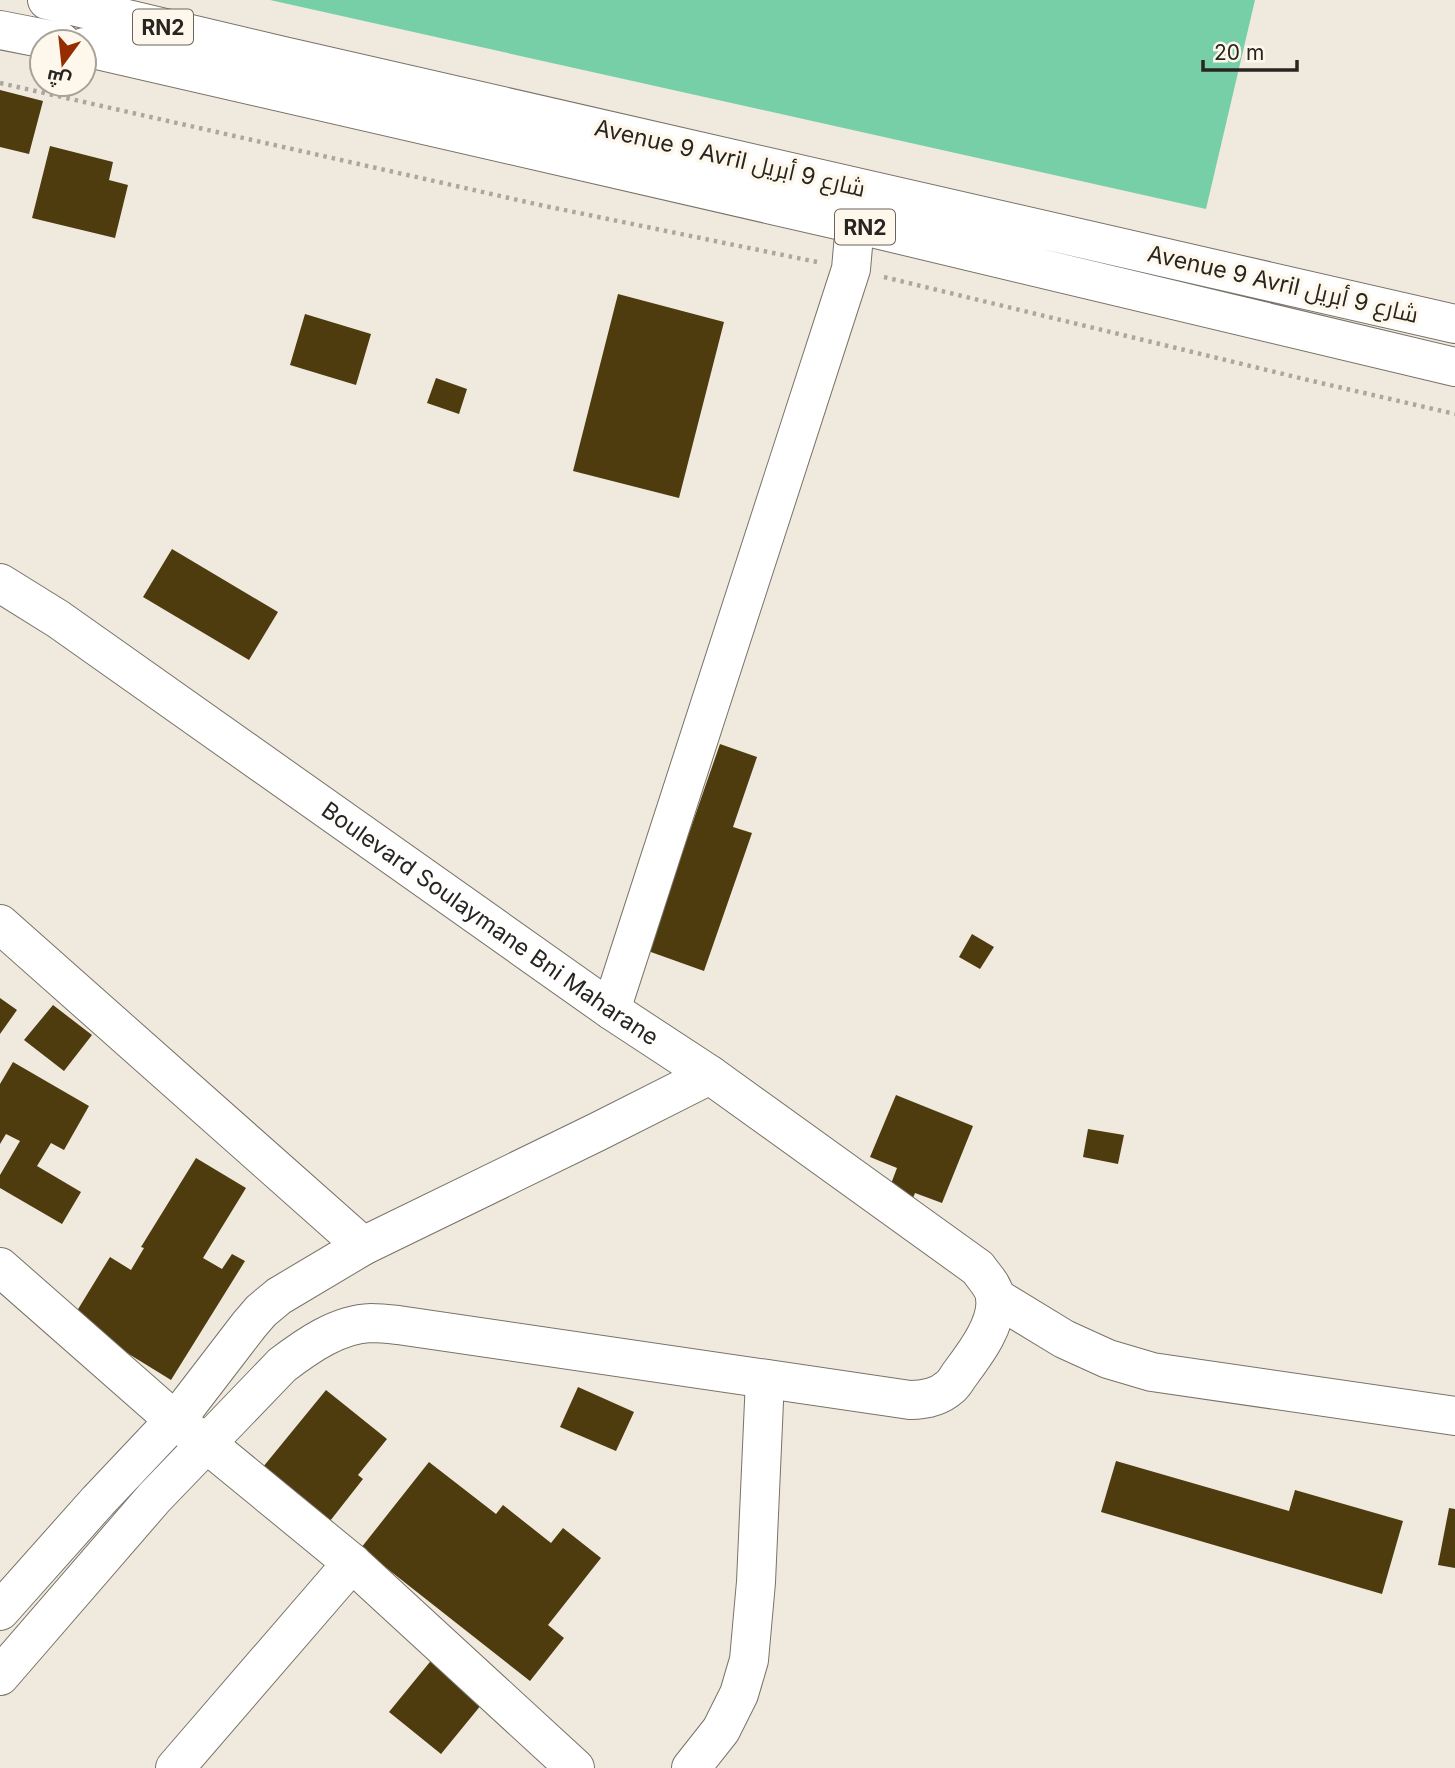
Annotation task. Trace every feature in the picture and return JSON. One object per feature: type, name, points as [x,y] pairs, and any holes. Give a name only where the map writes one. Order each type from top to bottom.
[{"type":"main road","name":"Avenue 9 Avril شارع 9 أبريل","points":[[47,0],[1455,324]]},
{"type":"main road","points":[[0,30],[28,36]]},
{"type":"main road","name":"Avenue 9 Avril شارع 9 أبريل","points":[[98,50],[855,224],[1455,367]]},
{"type":"main road","points":[[611,1010],[851,269],[855,224]]},
{"type":"main road","name":"Boulevard Soulaymane Bni Maharane","points":[[0,583],[58,619],[611,1010],[710,1075],[1064,1339],[1108,1359],[1152,1372],[1455,1416]]},
{"type":"main road","points":[[0,923],[363,1246]]},
{"type":"main road","points":[[0,1611],[188,1405],[261,1311],[279,1296],[363,1246],[710,1075]]},
{"type":"main road","points":[[0,1676],[154,1498],[282,1365],[300,1351],[347,1328],[368,1323],[398,1325],[765,1380],[920,1400],[950,1387],[976,1353],[990,1327],[994,1310],[987,1282]]},
{"type":"main road","points":[[6,1286],[207,1444],[352,1563],[575,1768]]},
{"type":"main road","points":[[691,1768],[721,1730],[739,1694],[749,1660],[756,1582],[765,1380]]},
{"type":"main road","points":[[175,1768],[352,1563]]},
{"type":"path","points":[[0,83],[540,205],[851,269],[1455,414]]},
{"type":"green space","points":[[270,0],[1255,0],[1206,209]]},
{"type":"building","points":[[0,90],[43,101],[29,154],[0,147]]},
{"type":"building","points":[[50,146],[113,162],[109,180],[128,185],[115,238],[32,218]]},
{"type":"building","points":[[618,294],[724,322],[679,498],[573,471]]},
{"type":"building","points":[[305,314],[371,334],[356,385],[290,365]]},
{"type":"building","points":[[436,378],[467,389],[459,414],[427,403]]},
{"type":"building","points":[[172,549],[278,612],[249,660],[143,597]]},
{"type":"building","points":[[720,744],[757,757],[733,827],[752,833],[704,971],[648,951]]},
{"type":"building","points":[[972,934],[994,947],[980,969],[959,957]]},
{"type":"building","points":[[0,998],[17,1010],[0,1034]]},
{"type":"building","points":[[53,1005],[92,1035],[64,1071],[24,1040]]},
{"type":"building","points":[[13,1062],[89,1106],[64,1150],[51,1143],[37,1166],[81,1192],[62,1224],[0,1188],[0,1175],[20,1141],[6,1134],[0,1144],[0,1084]]},
{"type":"building","points":[[896,1095],[973,1126],[942,1203],[915,1193],[910,1206],[886,1197],[897,1168],[870,1157]]},
{"type":"building","points":[[1088,1129],[1124,1135],[1118,1164],[1083,1157]]},
{"type":"building","points":[[196,1158],[246,1188],[203,1258],[222,1269],[232,1254],[245,1261],[171,1380],[72,1319],[110,1257],[131,1270],[144,1248],[141,1247]]},
{"type":"building","points":[[578,1387],[634,1412],[616,1451],[560,1427]]},
{"type":"building","points":[[326,1390],[387,1439],[358,1475],[363,1479],[330,1521],[263,1467]]},
{"type":"building","points":[[1116,1461],[1289,1511],[1295,1490],[1403,1521],[1382,1594],[1101,1512]]},
{"type":"building","points":[[429,1462],[496,1514],[503,1505],[551,1543],[563,1528],[601,1558],[548,1625],[564,1638],[530,1681],[361,1548]]},
{"type":"building","points":[[1449,1508],[1455,1509],[1455,1568],[1438,1565]]},
{"type":"building","points":[[434,1657],[486,1699],[441,1754],[389,1712]]}]
